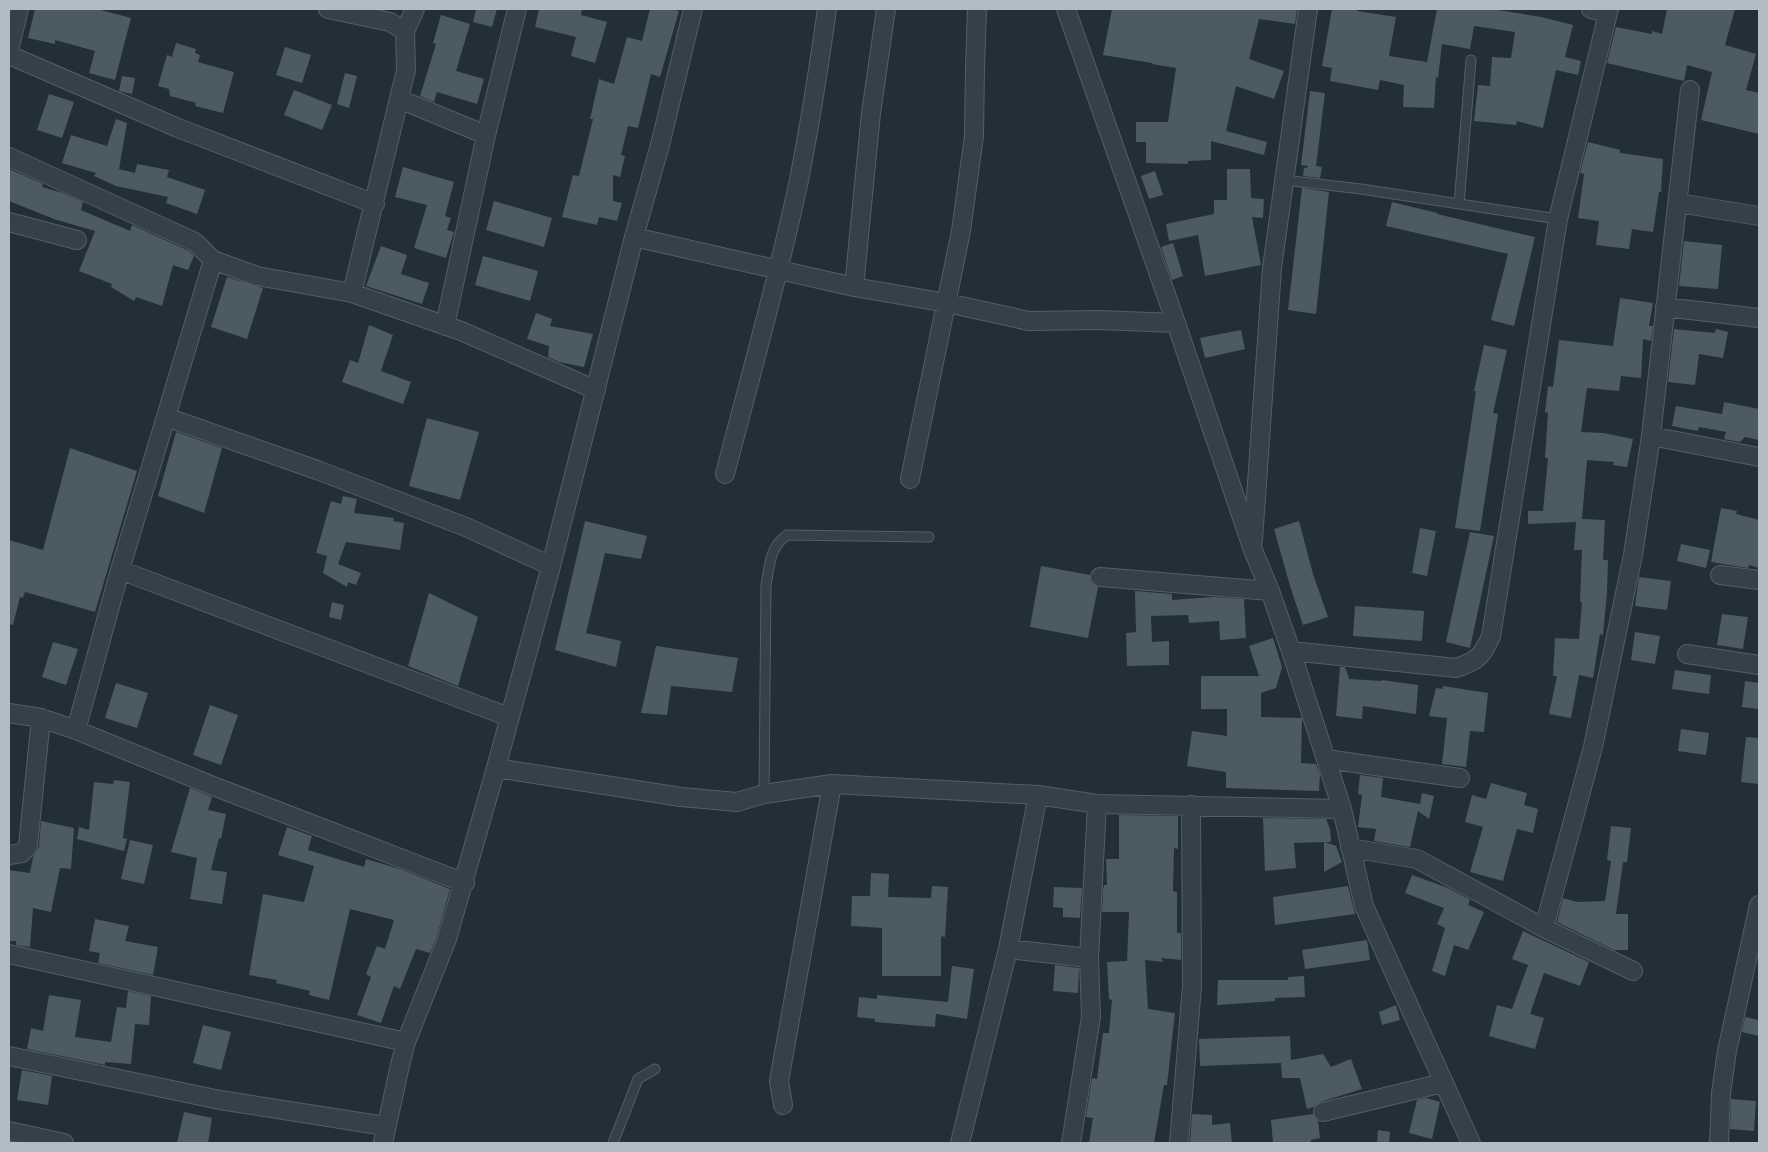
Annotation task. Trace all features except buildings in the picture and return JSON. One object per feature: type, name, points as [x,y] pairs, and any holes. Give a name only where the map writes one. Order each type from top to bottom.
[{"type":"street","points":[[9,50],[20,9]]},
{"type":"street","points":[[328,9],[390,22],[405,31]]},
{"type":"street","points":[[352,293],[406,70],[405,31],[415,9]]},
{"type":"street","points":[[445,326],[486,135],[517,9]]},
{"type":"street","points":[[9,1056],[384,1135],[406,1042],[448,940],[465,883],[551,566],[694,9]]},
{"type":"street","points":[[725,474],[799,181],[819,68],[827,9]]},
{"type":"street","points":[[854,287],[871,113],[886,9]]},
{"type":"street","points":[[910,479],[961,231],[974,136],[974,66],[977,9]]},
{"type":"street","points":[[1066,9],[1253,550],[1291,651],[1342,809],[1364,906],[1471,1143]]},
{"type":"street","points":[[1253,550],[1272,268],[1308,9]]},
{"type":"street","points":[[1291,651],[1456,668],[1472,663],[1485,652],[1491,636],[1558,219],[1603,10]]},
{"type":"street","points":[[9,55],[178,128],[375,204]]},
{"type":"street","points":[[1544,928],[1593,747],[1633,555],[1651,436],[1690,90]]},
{"type":"street","points":[[398,99],[486,135]]},
{"type":"street","points":[[9,157],[195,242],[213,260],[257,276],[352,293],[461,331],[596,390]]},
{"type":"street","points":[[1678,203],[1759,216]]},
{"type":"street","points":[[9,222],[78,240]]},
{"type":"street","points":[[634,237],[854,287],[947,302],[1030,321],[1099,320],[1176,323]]},
{"type":"street","points":[[76,730],[120,570],[213,260]]},
{"type":"street","points":[[1666,307],[1759,318]]},
{"type":"street","points":[[166,417],[316,470],[466,527],[551,566]]},
{"type":"street","points":[[1651,436],[1759,457]]},
{"type":"street","points":[[120,570],[509,717]]},
{"type":"street","points":[[1720,575],[1759,580]]},
{"type":"street","points":[[1100,577],[1270,591]]},
{"type":"street","points":[[1687,654],[1759,665]]},
{"type":"street","points":[[9,713],[41,718],[76,730],[213,786],[465,883]]},
{"type":"street","points":[[9,855],[22,854],[28,846],[41,718]]},
{"type":"street","points":[[1326,759],[1460,778]]},
{"type":"street","points":[[496,768],[681,797],[737,802],[764,794],[832,784],[1038,796],[1097,804],[1342,809]]},
{"type":"street","points":[[783,1105],[779,1081],[832,784]]},
{"type":"street","points":[[960,1143],[1008,949],[1038,796]]},
{"type":"street","points":[[1071,1143],[1091,1017],[1089,958],[1097,804]]},
{"type":"street","points":[[1178,1143],[1192,986],[1191,805]]},
{"type":"street","points":[[1350,848],[1417,859],[1544,928],[1633,971]]},
{"type":"street","points":[[1719,1143],[1727,1051],[1759,905]]},
{"type":"street","points":[[1008,949],[1089,958]]},
{"type":"street","points":[[9,954],[406,1042]]},
{"type":"street","points":[[1324,1112],[1444,1083]]},
{"type":"street","points":[[9,1131],[64,1143]]},
{"type":"lane","points":[[1459,204],[1472,60]]},
{"type":"lane","points":[[1284,180],[1361,189],[1558,219]]},
{"type":"lane","points":[[764,794],[766,585],[773,552],[778,542],[787,535],[928,537]]},
{"type":"lane","points":[[614,1143],[638,1079],[655,1068]]}]
